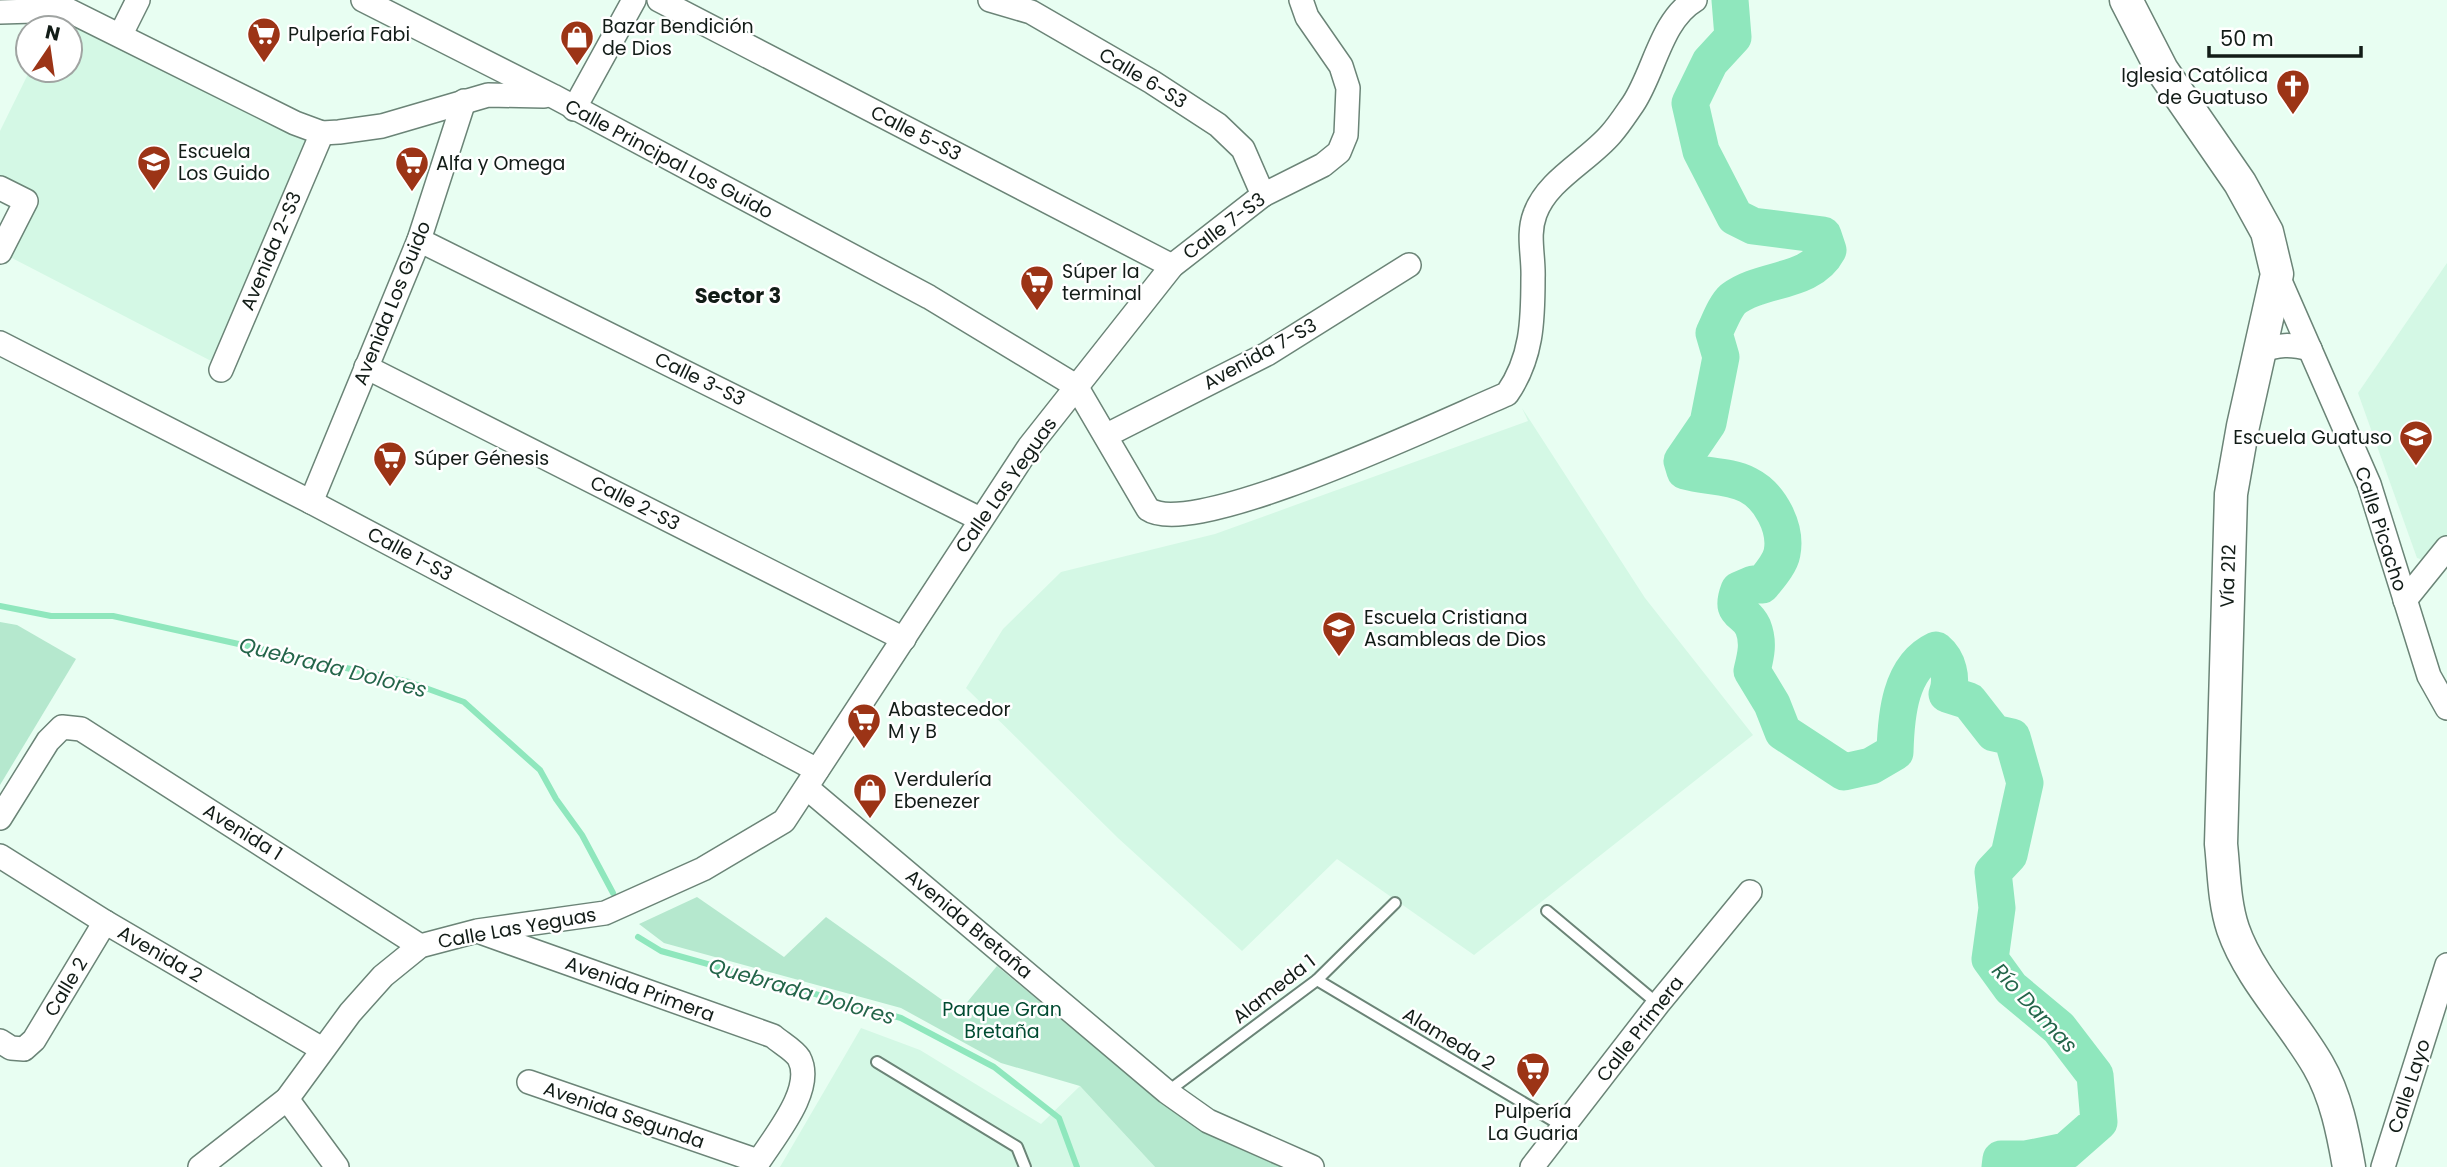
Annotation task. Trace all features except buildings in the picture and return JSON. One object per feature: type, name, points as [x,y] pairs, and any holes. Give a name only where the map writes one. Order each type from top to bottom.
[{"type":"main road","name":"Vía 212","points":[[2126,0],[2162,70],[2240,183],[2267,232],[2277,274],[2231,495],[2221,831],[2225,891],[2233,930],[2255,969],[2320,1067],[2341,1122],[2349,1167]]},
{"type":"street","points":[[121,34],[138,0]]},
{"type":"street","points":[[363,0],[553,96]]},
{"type":"street","points":[[574,109],[634,0]]},
{"type":"street","name":"Calle 5-S3","points":[[659,0],[1172,266]]},
{"type":"street","name":"Calle 6-S3","points":[[990,0],[1041,18],[1218,125],[1243,149],[1263,195]]},
{"type":"street","name":"Calle 7-S3","points":[[1076,386],[1172,266],[1263,195],[1323,164],[1339,152],[1346,135],[1348,88],[1341,66],[1304,9],[1283,0]]},
{"type":"street","points":[[1076,386],[1148,509],[1156,514],[1171,515],[1211,511],[1263,495],[1507,394],[1522,373],[1529,344],[1534,277],[1530,237],[1543,197],[1611,135],[1635,101],[1667,33],[1689,1]]},
{"type":"street","name":"Calle Principal Los Guido","points":[[0,12],[62,5],[295,123],[322,133],[382,126],[464,101],[509,94],[553,96],[929,297],[1076,386]]},
{"type":"street","name":"Avenida Los Guido","points":[[311,502],[419,240],[464,101]]},
{"type":"street","name":"Avenida 2-S3","points":[[221,370],[322,133]]},
{"type":"street","points":[[0,188],[26,201],[0,252]]},
{"type":"street","name":"Calle 3-S3","points":[[419,240],[980,519]]},
{"type":"street","name":"Avenida 7-S3","points":[[1107,435],[1267,354],[1409,265]]},
{"type":"street","name":"Calle Picacho","points":[[2277,274],[2369,484],[2429,676],[2447,708]]},
{"type":"street","name":"Calle 1-S3","points":[[0,344],[311,502],[812,779]]},
{"type":"street","points":[[2259,352],[2274,346],[2292,344],[2310,349]]},
{"type":"street","name":"Calle 2-S3","points":[[366,367],[904,639]]},
{"type":"street","name":"Calle Las Yeguas","points":[[200,1167],[286,1099],[383,976],[420,946],[477,931],[604,913],[703,869],[784,821],[980,519],[1076,386]]},
{"type":"street","points":[[2405,600],[2447,548]]},
{"type":"street","name":"Avenida 1","points":[[0,818],[48,741],[62,727],[81,729],[420,946]]},
{"type":"street","name":"Avenida Bretaña","points":[[812,779],[1167,1092],[1208,1121],[1311,1167]]},
{"type":"street","name":"Avenida 2","points":[[0,856],[105,922],[323,1049]]},
{"type":"street","name":"Calle Primera","points":[[1532,1167],[1658,1004],[1750,892]]},
{"type":"street","name":"Calle 2","points":[[0,1041],[11,1048],[24,1049],[34,1040],[105,922]]},
{"type":"street","name":"Avenida Primera","points":[[477,931],[774,1036],[797,1056],[804,1073],[802,1091],[756,1164]]},
{"type":"street","name":"Calle Layo","points":[[2383,1167],[2447,965]]},
{"type":"street","name":"Avenida Segunda","points":[[529,1082],[756,1164]]},
{"type":"street","points":[[286,1099],[337,1167]]},
{"type":"lane","name":"Alameda 1","points":[[1167,1092],[1317,980],[1395,903]]},
{"type":"lane","points":[[1547,911],[1658,1004]]},
{"type":"lane","name":"Alameda 2","points":[[1317,980],[1563,1127]]},
{"type":"lane","points":[[877,1062],[1017,1147],[1025,1167]]},
{"type":"shaded area","name":"Escuela Los Guido","points":[[84,31],[311,140],[215,363],[10,257],[38,202],[0,181],[0,131],[23,84],[84,84]]},
{"type":"shaded area","name":"Escuela Guatuso","points":[[2447,263],[2447,540],[2426,561],[2417,558],[2358,393]]},
{"type":"shaded area","name":"Escuela Cristiana Asambleas de Dios","points":[[1522,408],[1645,598],[1753,735],[1474,955],[1337,859],[1242,951],[1118,838],[966,688],[1003,629],[1061,572],[1215,534],[1528,421]]},
{"type":"shaded area","points":[[861,1028],[920,1050],[1041,1124],[1080,1086],[1155,1167],[780,1167]]},
{"type":"green space","points":[[0,622],[17,625],[76,659],[0,785]]},
{"type":"green space","name":"Parque Gran Bretaña","points":[[697,897],[784,957],[826,917],[959,1012],[997,966],[1128,1075],[1200,1129],[1281,1167],[1155,1167],[1080,1086],[1001,1063],[901,1008],[664,943],[639,924]]},
{"type":"waterway","name":"Río Damas","points":[[1730,0],[1733,37],[1710,62],[1690,103],[1701,151],[1735,217],[1753,226],[1823,235],[1828,250],[1810,269],[1745,292],[1727,306],[1714,333],[1721,357],[1708,423],[1682,461],[1685,471],[1733,479],[1756,490],[1770,505],[1779,523],[1783,543],[1779,561],[1762,585],[1753,584],[1739,590],[1736,604],[1739,611],[1750,621],[1755,633],[1756,654],[1752,671],[1772,704],[1783,732],[1844,772],[1871,766],[1895,752],[1899,708],[1907,680],[1924,658],[1936,650],[1944,659],[1948,670],[1950,682],[1947,694],[1969,701],[1994,733],[2012,737],[2025,783],[2009,855],[1993,872],[1997,908],[1990,959],[2011,988],[2059,1028],[2095,1075],[2099,1122],[2066,1151],[2026,1159],[2001,1159],[2000,1167]]},
{"type":"waterway","name":"Quebrada Dolores","points":[[0,606],[51,616],[113,616],[409,682],[464,702],[540,770],[556,799],[582,835],[613,893]]},
{"type":"waterway","name":"Quebrada Dolores","points":[[638,937],[661,951],[901,1018],[994,1067],[1059,1118],[1077,1167]]},
{"type":"place","name":"Pulpería Fabi","points":[[264,64]]},
{"type":"place","name":"Bazar Bendición de Dios","points":[[577,67]]},
{"type":"place","name":"Iglesia Católica de Guatuso","points":[[2293,116]]},
{"type":"place","name":"Escuela Los Guido","points":[[154,192]]},
{"type":"place","name":"Alfa y Omega","points":[[412,193]]},
{"type":"place","name":"Súper la terminal","points":[[1037,312]]},
{"type":"place","name":"Escuela Guatuso","points":[[2416,467]]},
{"type":"place","name":"Súper Génesis","points":[[390,488]]},
{"type":"place","name":"Escuela Cristiana Asambleas de Dios","points":[[1339,658]]},
{"type":"place","name":"Abastecedor M y B","points":[[864,750]]},
{"type":"place","name":"Verdulería Ebenezer","points":[[870,820]]},
{"type":"place","name":"Pulpería La Guaria","points":[[1533,1099]]},
{"type":"district","name":"Sector 3","points":[[738,295]]}]
